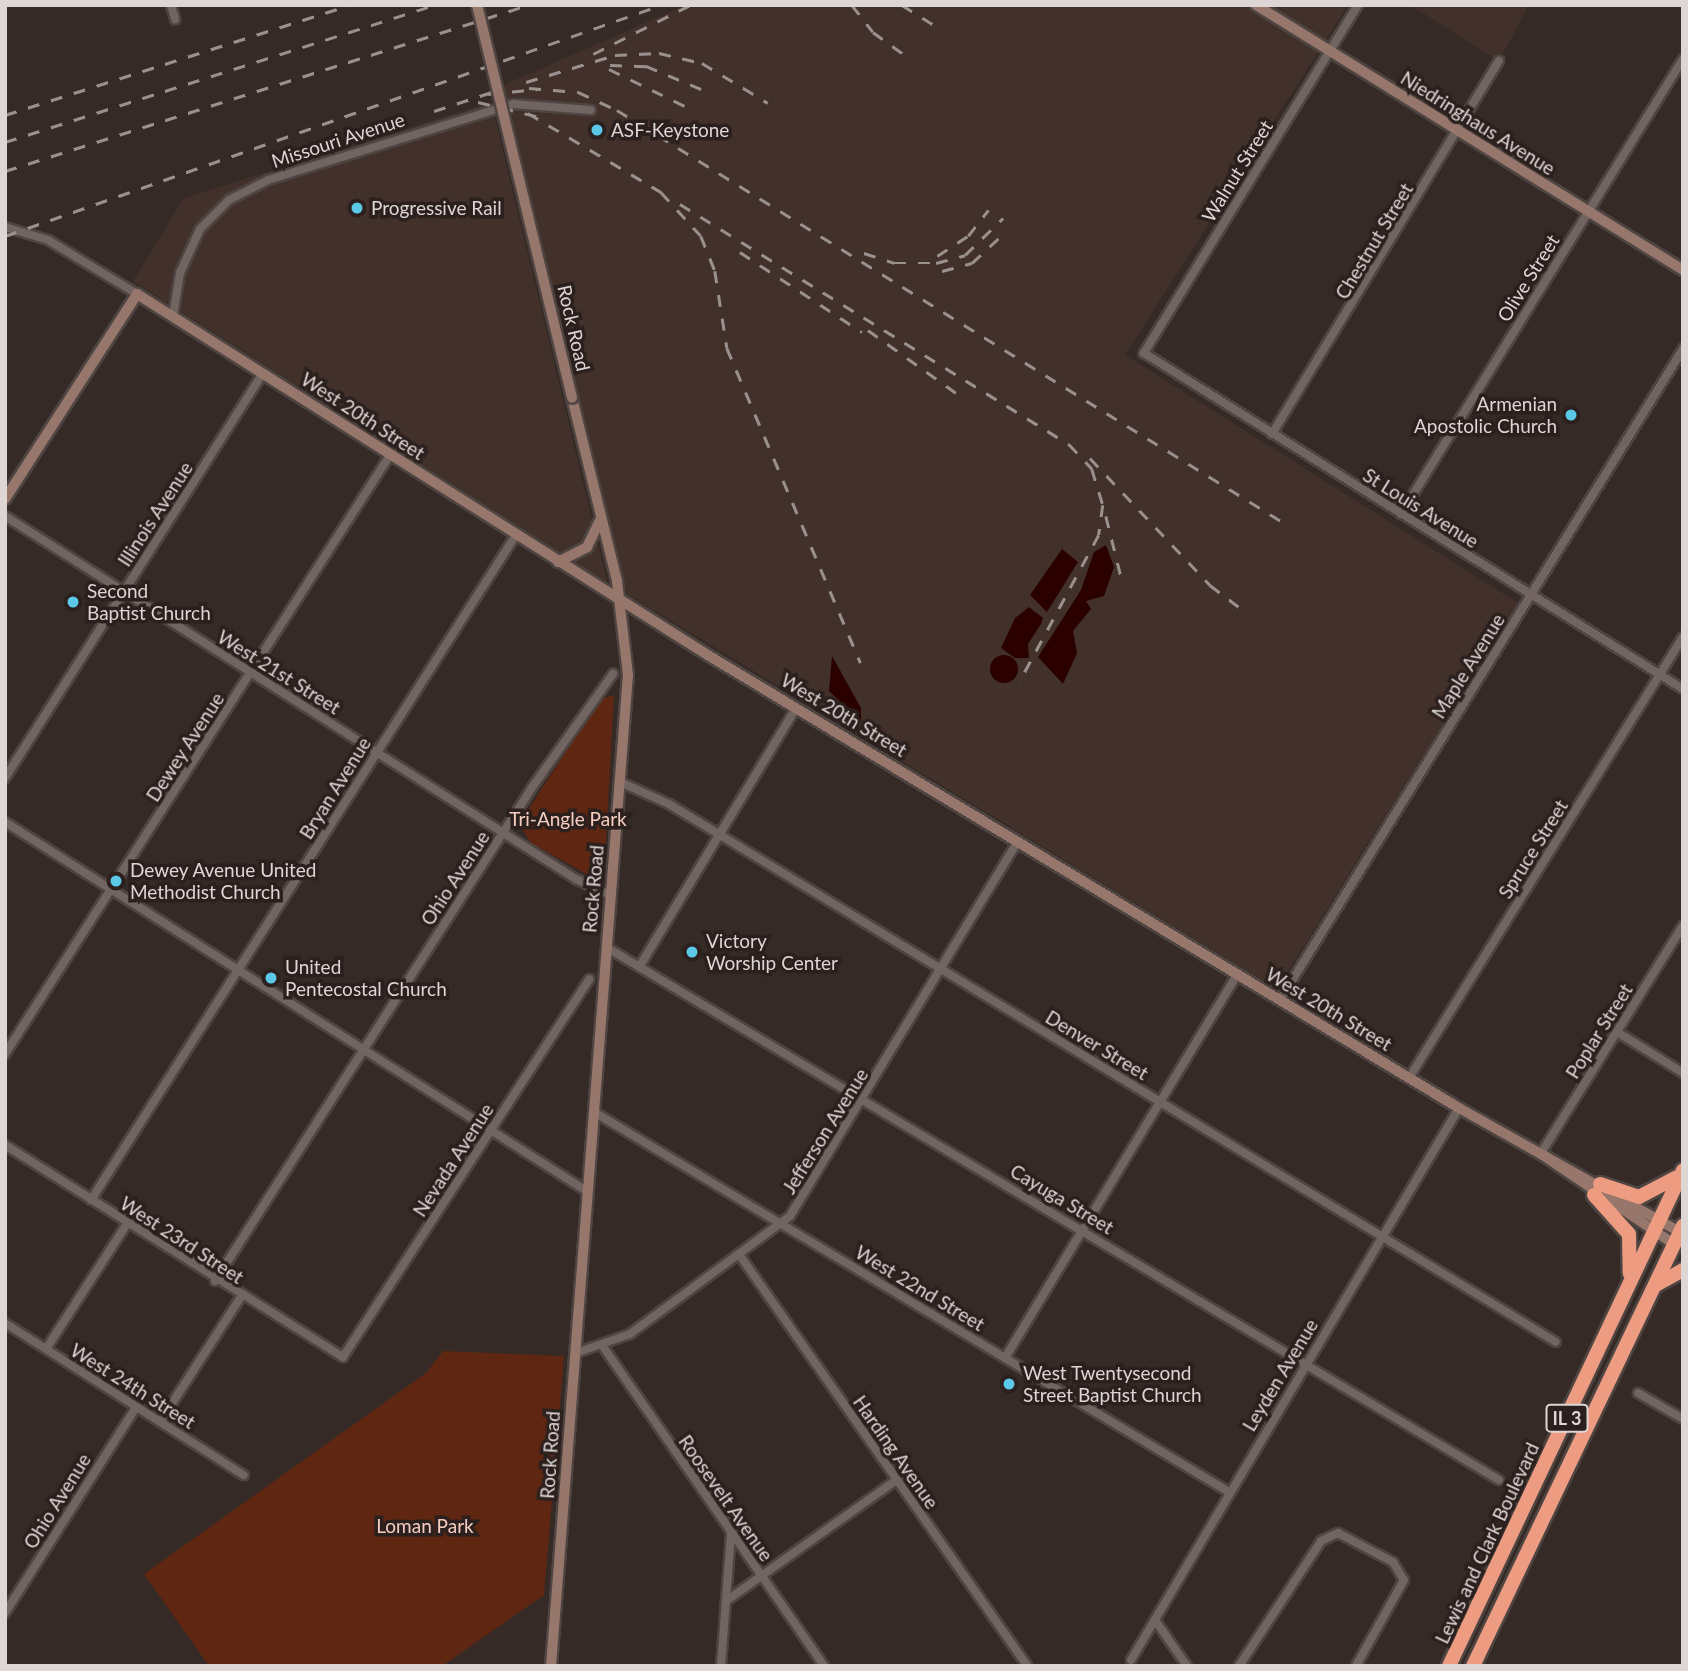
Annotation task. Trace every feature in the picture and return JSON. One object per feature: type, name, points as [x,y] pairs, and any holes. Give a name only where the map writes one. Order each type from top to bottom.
[{"type":"highway","points":[[1597,1190],[1652,1195],[1683,1170]]},
{"type":"highway","name":"Lewis and Clark Boulevard","points":[[1449,1666],[1683,1170]]},
{"type":"highway","points":[[1597,1190],[1629,1234],[1629,1283]]},
{"type":"highway","name":"Lewis and Clark Boulevard","points":[[1473,1666],[1653,1288],[1680,1237]]},
{"type":"highway","points":[[1653,1288],[1683,1270]]},
{"type":"street","points":[[171,5],[175,19]]},
{"type":"street","name":"Rock Road","points":[[477,5],[620,600],[628,675],[551,1666]]},
{"type":"street","name":"Niedringhaus Avenue","points":[[1256,5],[1683,270]]},
{"type":"street","name":"Walnut Street","points":[[1144,354],[1358,5]]},
{"type":"street","name":"Olive Street","points":[[1401,514],[1683,59]]},
{"type":"street","name":"Chestnut Street","points":[[1272,434],[1499,61]]},
{"type":"street","name":"Missouri Avenue","points":[[173,316],[180,273],[201,229],[229,200],[268,180],[513,104],[591,110]]},
{"type":"street","points":[[5,228],[48,240],[137,294],[5,499]]},
{"type":"street","name":"West 20th Street","points":[[137,294],[558,562],[796,708],[1459,1108],[1541,1153],[1656,1226],[1680,1237]]},
{"type":"street","name":"Maple Avenue","points":[[1280,1000],[1683,349]]},
{"type":"street","name":"St Louis Avenue","points":[[1144,354],[1683,688]]},
{"type":"street","name":"Illinois Avenue","points":[[5,778],[263,373]]},
{"type":"street","name":"Dewey Avenue","points":[[5,1054],[390,455]]},
{"type":"street","name":"West 21st Street","points":[[5,516],[376,753],[610,895]]},
{"type":"street","points":[[558,562],[587,547],[601,518]]},
{"type":"street","name":"Bryan Avenue","points":[[91,1200],[516,535]]},
{"type":"street","name":"Spruce Street","points":[[1409,1078],[1683,637]]},
{"type":"street","name":"Ohio Avenue","points":[[215,1281],[503,832],[613,674]]},
{"type":"street","points":[[641,964],[796,708]]},
{"type":"street","name":"Denver Street","points":[[620,782],[719,834],[1556,1342]]},
{"type":"street","points":[[5,822],[588,1192]]},
{"type":"street","name":"Jefferson Avenue","points":[[576,1353],[604,1348],[741,1257],[782,1224],[864,1098],[1018,841]]},
{"type":"street","name":"Poplar Street","points":[[1541,1153],[1683,926]]},
{"type":"street","name":"Cayuga Street","points":[[606,947],[641,964],[1499,1480]]},
{"type":"street","points":[[1005,1358],[1238,974]]},
{"type":"street","name":"Nevada Avenue","points":[[343,1357],[589,979]]},
{"type":"street","points":[[1617,1032],[1683,1073]]},
{"type":"street","name":"Leyden Avenue","points":[[1131,1660],[1459,1108]]},
{"type":"street","name":"West 22nd Street","points":[[594,1112],[1229,1492]]},
{"type":"street","name":"West 23rd Street","points":[[5,1145],[215,1281],[343,1357]]},
{"type":"street","points":[[46,1349],[127,1224]]},
{"type":"street","name":"Harding Avenue","points":[[741,1257],[1027,1666]]},
{"type":"street","points":[[160,1422],[241,1297]]},
{"type":"street","name":"West 24th Street","points":[[7,1328],[46,1349],[244,1475]]},
{"type":"street","name":"Roosevelt Avenue","points":[[604,1348],[824,1666]]},
{"type":"street","points":[[1638,1392],[1683,1419]]},
{"type":"street","name":"Ohio Avenue","points":[[5,1613],[136,1407]]},
{"type":"street","points":[[726,1601],[896,1480]]},
{"type":"street","points":[[721,1666],[731,1533]]},
{"type":"street","points":[[1240,1666],[1321,1541],[1338,1533],[1393,1562],[1404,1580],[1356,1666]]},
{"type":"street","points":[[1155,1620],[1187,1666]]},
{"type":"shaded area","points":[[686,5],[1348,5],[1125,355],[1518,603],[1277,989],[627,594],[504,85]]},
{"type":"shaded area","points":[[1410,5],[1529,5],[1499,61]]},
{"type":"shaded area","points":[[491,102],[607,582],[133,281],[184,198]]},
{"type":"shaded area","points":[[1106,545],[1114,567],[1104,596],[1086,601],[1091,609],[1073,631],[1077,653],[1063,684],[1038,657],[1081,590],[1094,552]]},
{"type":"shaded area","points":[[1062,549],[1078,562],[1047,612],[1030,595]]},
{"type":"shaded area","points":[[1029,607],[1043,618],[1028,644],[1029,658],[1015,658],[1001,648],[1015,618]]},
{"type":"shaded area","points":[[1004,655],[1014,659],[1018,669],[1014,679],[1004,683],[994,679],[990,669],[994,659]]},
{"type":"shaded area","points":[[832,656],[861,708],[861,721],[829,691]]},
{"type":"green space","name":"Tri-Angle Park","points":[[614,695],[604,876],[599,881],[531,843],[519,824],[599,700]]},
{"type":"green space","name":"Loman Park","points":[[443,1351],[564,1356],[544,1595],[442,1666],[209,1666],[144,1574],[426,1373]]},
{"type":"railway","points":[[5,115],[349,5]]},
{"type":"railway","points":[[5,142],[435,5]]},
{"type":"railway","points":[[5,171],[528,5]]},
{"type":"railway","points":[[5,236],[661,5]]},
{"type":"railway","points":[[593,54],[690,5]]},
{"type":"railway","points":[[852,5],[873,32],[909,58]]},
{"type":"railway","points":[[902,5],[939,28]]},
{"type":"railway","points":[[526,82],[615,55],[659,53],[702,63],[768,103]]},
{"type":"railway","points":[[610,65],[646,66],[701,89]]},
{"type":"railway","points":[[609,69],[687,107]]},
{"type":"railway","points":[[529,88],[578,92],[617,110],[1289,526]]},
{"type":"railway","points":[[488,94],[538,89]]},
{"type":"railway","points":[[434,111],[495,91]]},
{"type":"railway","points":[[478,102],[536,116]]},
{"type":"railway","points":[[528,113],[661,192],[701,236],[715,271],[727,348],[861,663]]},
{"type":"railway","points":[[680,204],[1069,444],[1092,469],[1103,505],[1099,535],[1019,683]]},
{"type":"railway","points":[[937,256],[968,236],[988,210]]},
{"type":"railway","points":[[864,253],[894,263],[936,263],[965,255],[1003,218]]},
{"type":"railway","points":[[942,271],[972,263],[1000,237]]},
{"type":"railway","points":[[740,252],[862,332]]},
{"type":"railway","points":[[868,330],[962,397]]},
{"type":"railway","points":[[1090,458],[1210,585],[1243,610]]},
{"type":"railway","points":[[1106,516],[1123,584]]},
{"type":"place","name":"ASF-Keystone","points":[[597,130]]},
{"type":"place","name":"Progressive Rail","points":[[357,208]]},
{"type":"place","name":"Armenian Apostolic Church","points":[[1571,415]]},
{"type":"place","name":"Second Baptist Church","points":[[73,602]]},
{"type":"place","name":"Dewey Avenue United Methodist Church","points":[[116,881]]},
{"type":"place","name":"Victory Worship Center","points":[[692,952]]},
{"type":"place","name":"United Pentecostal Church","points":[[271,978]]},
{"type":"place","name":"West Twentysecond Street Baptist Church","points":[[1009,1384]]}]
